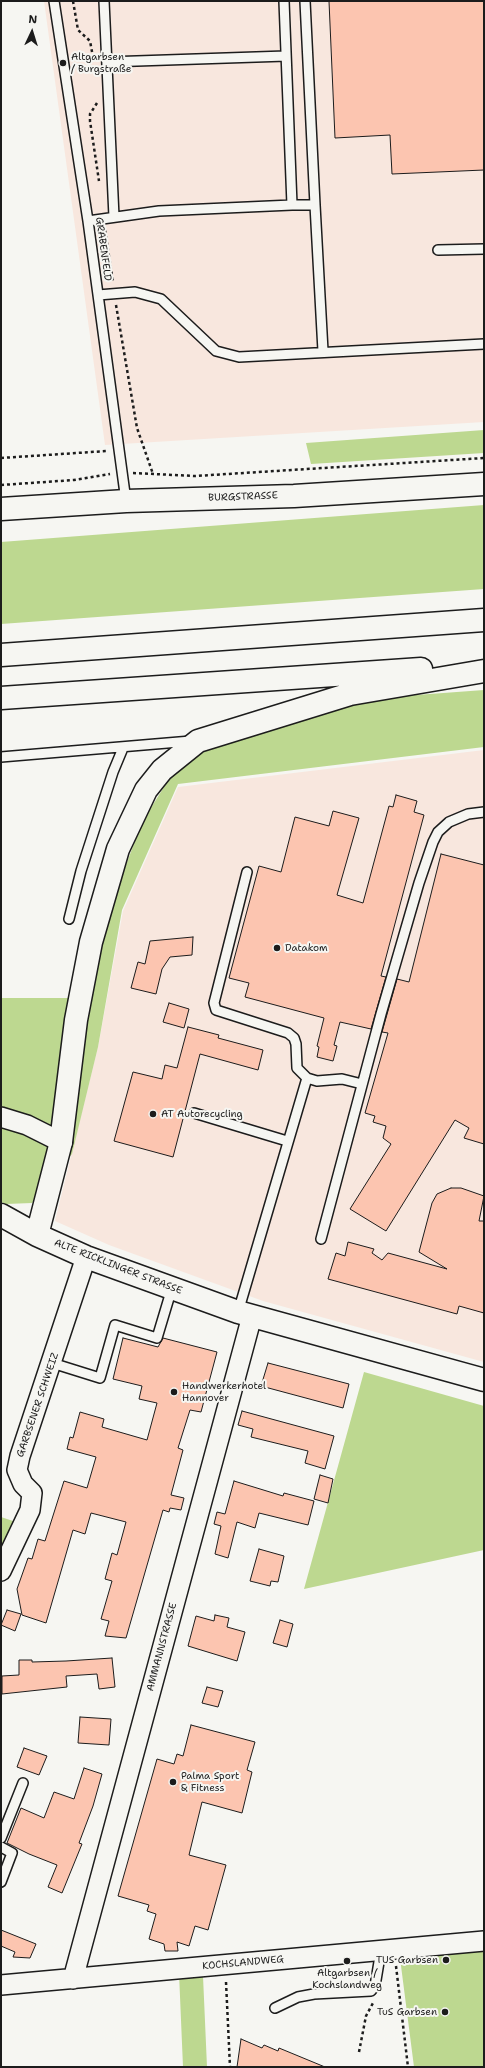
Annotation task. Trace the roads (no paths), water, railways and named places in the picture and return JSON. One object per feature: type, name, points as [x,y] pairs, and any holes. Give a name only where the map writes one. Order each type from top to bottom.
[{"type":"main road","name":"BURGSTRASSE","points":[[1,509],[126,501],[294,496],[484,484]]},
{"type":"main road","points":[[1,655],[484,620]]},
{"type":"main road","points":[[1,698],[269,678],[484,666]]},
{"type":"main road","points":[[37,1235],[60,1142],[76,1020],[91,942],[118,849],[133,815],[154,779],[172,761],[198,741],[350,694],[484,672]]},
{"type":"main road","name":"ALTE RICKLINGER STRASSE","points":[[1,1215],[37,1235],[86,1257],[245,1314],[484,1380]]},
{"type":"street","points":[[1,1117],[27,1125],[60,1142]]},
{"type":"street","name":"GARBSENER SCHWEIZ","points":[[1,1571],[30,1510],[32,1493],[23,1484],[17,1470],[20,1456],[86,1257]]},
{"type":"street","name":"AMMANNSTRASSE","points":[[73,1978],[245,1314]]},
{"type":"street","name":"KOCHSLANDWEG","points":[[1,1985],[484,1941]]},
{"type":"lane","name":"GRABENFELD","points":[[54,1],[88,220],[126,501]]},
{"type":"lane","points":[[104,1],[114,217]]},
{"type":"lane","points":[[284,1],[292,205]]},
{"type":"lane","points":[[305,1],[323,352]]},
{"type":"lane","points":[[107,62],[286,56]]},
{"type":"lane","points":[[88,220],[159,211],[315,205]]},
{"type":"lane","points":[[438,250],[484,249]]},
{"type":"lane","points":[[98,294],[135,292],[161,300],[216,351],[239,357],[484,344]]},
{"type":"lane","points":[[1,757],[198,741]]},
{"type":"lane","points":[[69,918],[81,871],[112,772],[123,748]]},
{"type":"lane","points":[[321,1239],[362,1084],[419,883],[433,842],[438,832],[449,822],[468,814],[484,812]]},
{"type":"lane","points":[[247,872],[214,1003],[216,1010],[288,1033],[294,1038],[296,1044],[297,1068],[307,1078],[317,1081],[342,1079],[362,1084]]},
{"type":"lane","points":[[245,1314],[287,1141],[307,1078]]},
{"type":"lane","points":[[194,1113],[287,1141]]},
{"type":"lane","points":[[52,1363],[100,1378],[115,1325],[157,1338],[172,1288]]},
{"type":"lane","points":[[1,1838],[23,1784]]},
{"type":"lane","points":[[1,1847],[12,1853],[1,1882]]},
{"type":"lane","points":[[275,2008],[298,1997],[314,1994],[371,1991],[375,1986],[388,1950]]},
{"type":"place","name":"Altgarbsen / Burgstraße","points":[[63,63]]},
{"type":"place","name":"Datakom","points":[[277,948]]},
{"type":"place","name":"AT Autorecycling","points":[[153,1114]]},
{"type":"place","name":"Handwerkerhotel Hannover","points":[[174,1392]]},
{"type":"place","name":"Palma Sport & Fitness","points":[[173,1782]]},
{"type":"place","name":"TUS Garbsen","points":[[446,1960]]},
{"type":"place","name":"Altgarbsen / Kochslandweg","points":[[347,1961]]},
{"type":"place","name":"TuS Garbsen","points":[[445,2012]]}]
